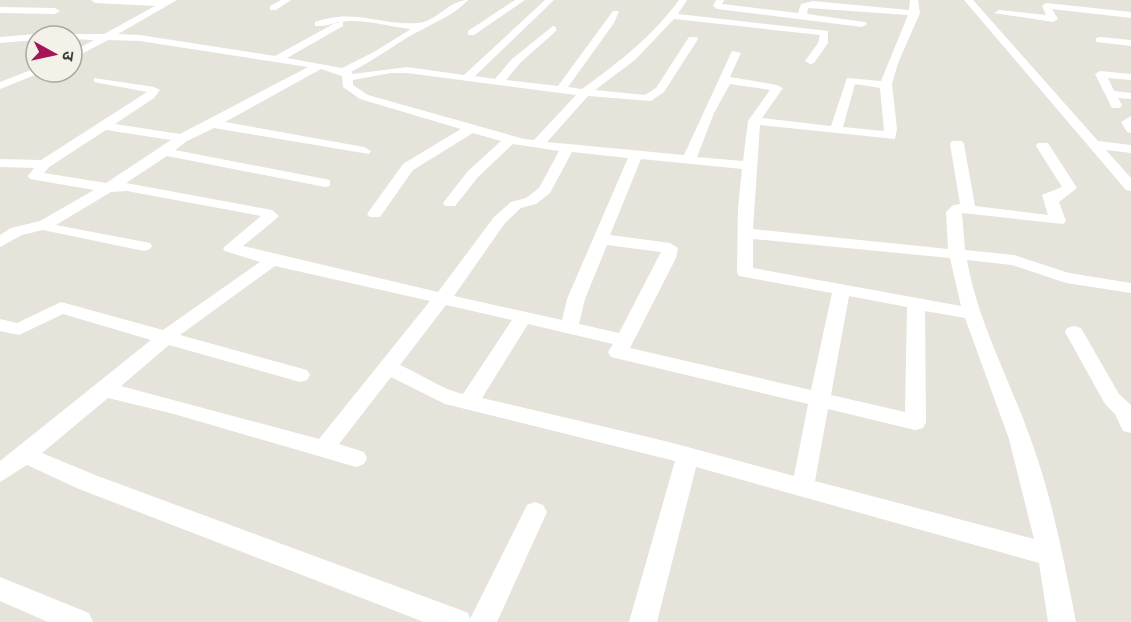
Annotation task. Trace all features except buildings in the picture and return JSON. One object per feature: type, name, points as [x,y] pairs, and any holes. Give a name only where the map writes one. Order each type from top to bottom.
[{"type":"street","points":[[4,10],[30,0]]},
{"type":"street","points":[[95,0],[163,4]]},
{"type":"street","points":[[84,50],[173,0]]},
{"type":"street","points":[[273,8],[287,0]]},
{"type":"street","points":[[318,24],[330,19],[352,16],[415,27],[440,17],[464,0]]},
{"type":"street","points":[[471,33],[521,0]]},
{"type":"street","points":[[466,79],[512,33],[550,0]]},
{"type":"street","points":[[537,145],[585,92],[631,58],[672,16],[683,0]]},
{"type":"street","points":[[720,0],[717,6],[770,15],[862,24]]},
{"type":"street","points":[[754,122],[890,136],[891,124],[886,85],[901,41],[915,13],[914,0]]},
{"type":"street","points":[[968,0],[1131,187]]},
{"type":"street","points":[[1084,0],[1090,10]]},
{"type":"street","points":[[802,17],[805,4],[837,2],[866,4],[915,13]]},
{"type":"street","points":[[856,35],[861,33],[866,4]]},
{"type":"street","points":[[999,13],[1058,19],[1046,6],[1131,15]]},
{"type":"street","points":[[4,10],[55,12]]},
{"type":"street","points":[[561,90],[575,66],[602,37],[616,12]]},
{"type":"street","points":[[762,26],[770,15]]},
{"type":"street","points":[[277,59],[352,16]]},
{"type":"street","points":[[672,16],[830,34],[810,61]]},
{"type":"street","points":[[346,74],[418,28],[415,27]]},
{"type":"street","points":[[498,83],[516,61],[553,29]]},
{"type":"street","points":[[84,36],[110,36],[181,43],[319,66],[346,74],[396,69],[647,99],[660,90],[693,39]]},
{"type":"street","points":[[0,40],[24,38]]},
{"type":"street","points":[[1100,40],[1131,43]]},
{"type":"street","points":[[736,53],[723,80],[777,88],[754,122],[745,232],[745,272],[974,314]]},
{"type":"street","points":[[0,242],[17,231],[45,225],[165,152],[182,138],[213,124],[319,66]]},
{"type":"street","points":[[346,74],[347,85],[351,92],[510,140],[537,145],[749,166]]},
{"type":"street","points":[[1116,105],[1100,74],[1131,77]]},
{"type":"street","points":[[0,86],[24,76]]},
{"type":"street","points":[[98,80],[154,90],[150,96],[45,165],[35,176],[108,188],[127,187],[267,213],[271,216],[231,248],[272,260],[624,340]]},
{"type":"street","points":[[689,159],[708,113],[727,80]]},
{"type":"street","points":[[836,129],[851,80],[886,85]]},
{"type":"street","points":[[1110,94],[1131,96]]},
{"type":"street","points":[[1131,120],[1127,122],[1131,129]]},
{"type":"street","points":[[213,124],[364,151]]},
{"type":"street","points":[[105,126],[182,138]]},
{"type":"street","points":[[375,214],[408,167],[470,129]]},
{"type":"street","points":[[450,203],[473,174],[510,140]]},
{"type":"street","points":[[957,144],[968,208]]},
{"type":"street","points":[[1043,146],[1070,188],[1050,198],[1058,221],[958,208],[954,212],[953,228],[974,314],[1043,510],[1065,621]]},
{"type":"street","points":[[1095,146],[1131,149]]},
{"type":"street","points":[[323,449],[474,258],[499,220],[516,205],[531,201],[545,190],[568,147]]},
{"type":"street","points":[[165,152],[325,183]]},
{"type":"street","points":[[569,327],[576,299],[636,154]]},
{"type":"street","points":[[0,163],[45,165]]},
{"type":"street","points":[[45,225],[52,229],[144,246]]},
{"type":"street","points":[[745,232],[1014,260],[1066,278],[1131,288]]},
{"type":"street","points":[[601,240],[670,248],[668,258],[618,352],[915,422],[916,304]]},
{"type":"street","points":[[0,473],[106,390],[201,310],[229,294],[272,260]]},
{"type":"street","points":[[803,486],[841,290]]},
{"type":"street","points":[[0,325],[19,329],[61,308],[300,375]]},
{"type":"street","points":[[468,402],[524,316]]},
{"type":"street","points":[[1074,332],[1112,399],[1128,415]]},
{"type":"street","points":[[387,368],[413,378],[445,397],[688,456],[1051,555]]},
{"type":"street","points":[[106,390],[174,406],[356,458]]},
{"type":"street","points":[[25,455],[87,482],[458,622]]},
{"type":"street","points":[[643,622],[659,555],[688,456]]},
{"type":"street","points":[[483,622],[536,512]]},
{"type":"street","points":[[0,589],[80,622]]}]
